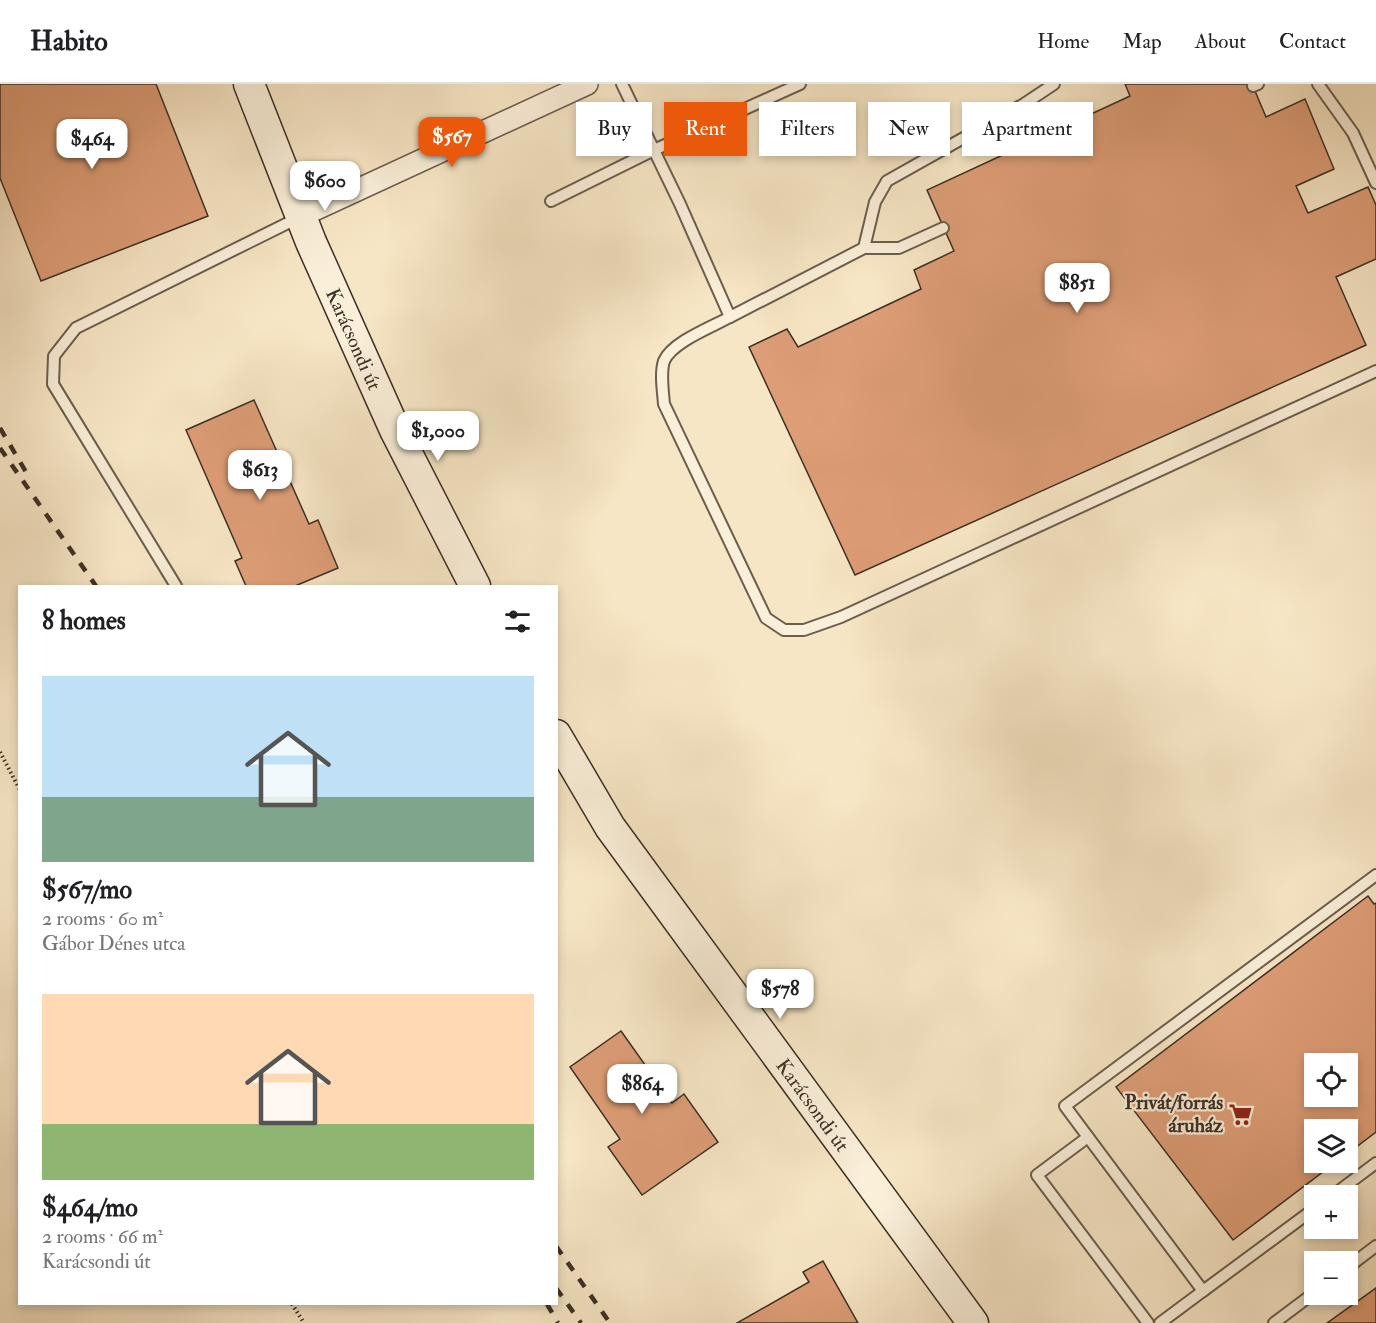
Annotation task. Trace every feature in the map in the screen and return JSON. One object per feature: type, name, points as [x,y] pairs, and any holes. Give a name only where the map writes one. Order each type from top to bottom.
[{"type":"main road","name":"Karácsondi út","points":[[249,84],[301,216],[395,430],[470,584]]},
{"type":"main road","name":"Karácsondi út","points":[[558,738],[610,827],[973,1323]]},
{"type":"street","points":[[301,216],[587,84]]},
{"type":"lane","points":[[622,84],[730,317]]},
{"type":"lane","points":[[551,201],[654,150],[800,84]]},
{"type":"lane","points":[[864,248],[875,202],[887,181],[1024,104],[1054,84]]},
{"type":"lane","points":[[1318,84],[1353,133],[1376,183]]},
{"type":"lane","points":[[175,585],[53,384],[54,356],[76,328],[301,216]]},
{"type":"lane","points":[[943,228],[899,248],[864,248],[676,346],[664,362],[664,404],[766,618],[784,630],[804,630],[841,617],[1376,371]]},
{"type":"lane","points":[[1203,1291],[1065,1106],[1376,875]]},
{"type":"lane","points":[[1088,1137],[1037,1174],[1148,1323]]},
{"type":"lane","points":[[1347,1185],[1376,1163]]},
{"type":"lane","points":[[1160,1323],[1304,1216]]},
{"type":"lane","points":[[1358,1260],[1376,1246]]},
{"type":"lane","points":[[1274,1323],[1304,1300]]},
{"type":"path","points":[[0,752],[18,786]]},
{"type":"path","points":[[293,1305],[304,1323]]},
{"type":"building","points":[[0,84],[156,84],[208,216],[41,281],[0,178]]},
{"type":"building","points":[[1125,84],[1252,84],[1266,117],[1305,99],[1334,169],[1296,186],[1308,213],[1368,187],[1376,205],[1376,259],[1336,277],[1366,345],[855,575],[749,347],[787,329],[798,347],[921,289],[914,270],[954,251],[927,190],[1000,156],[1093,156],[1093,113],[1130,96]]},
{"type":"building","points":[[254,400],[309,524],[318,520],[338,568],[297,585],[246,585],[235,561],[242,558],[186,430]]},
{"type":"building","points":[[1368,896],[1374,904],[1376,903],[1376,1132],[1358,1146],[1358,1119],[1304,1119],[1304,1173],[1321,1173],[1233,1240],[1116,1087]]},
{"type":"building","points":[[621,1031],[672,1103],[684,1094],[718,1142],[642,1195],[608,1147],[620,1139],[570,1067]]},
{"type":"building","points":[[823,1261],[858,1323],[737,1323],[809,1282],[803,1272]]},
{"type":"building","points":[[1376,1288],[1376,1323],[1327,1323],[1352,1305],[1358,1305],[1358,1301]]},
{"type":"railway","points":[[0,428],[26,472]]},
{"type":"railway","points":[[0,448],[95,585]]},
{"type":"railway","points":[[558,1249],[610,1323]]},
{"type":"railway","points":[[558,1291],[581,1323]]},
{"type":"railway","points":[[548,1305],[558,1323]]},
{"type":"place","name":"Privát/forrás áruház","points":[[1241,1114]]}]
